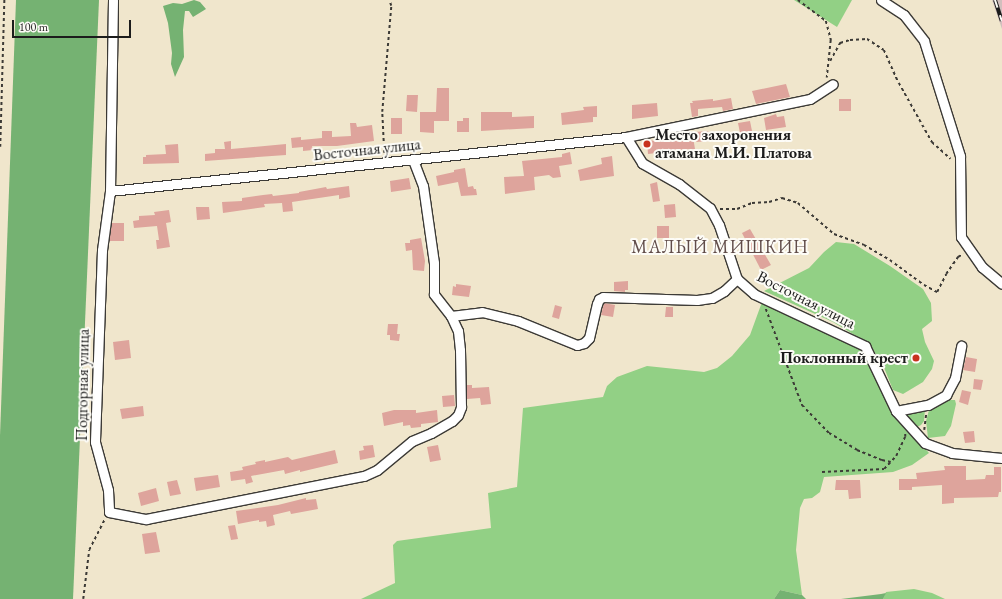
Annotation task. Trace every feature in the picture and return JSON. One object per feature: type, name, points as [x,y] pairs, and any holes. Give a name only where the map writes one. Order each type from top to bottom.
[{"type":"street","name":"Подгорная улица","points":[[109,512],[108,490],[95,442],[102,250],[110,191],[113,0]]},
{"type":"street","points":[[881,0],[904,15],[924,41],[960,156],[961,237],[982,267],[1002,284]]},
{"type":"street","name":"Восточная улица","points":[[110,191],[384,164],[626,137],[810,99],[826,90],[833,84]]},
{"type":"street","name":"Восточная улица","points":[[626,137],[642,163],[679,184],[710,208],[719,225],[737,279],[754,294],[865,346],[900,414],[923,442]]},
{"type":"street","points":[[109,512],[146,519],[364,476],[377,470],[412,441],[432,433],[452,421],[458,415],[461,407],[460,350],[458,331],[451,316],[434,294],[434,263],[423,186],[412,160]]},
{"type":"street","points":[[451,316],[482,312],[518,321],[577,345],[584,343],[589,338],[597,304],[599,299],[603,297],[697,300],[712,298],[724,291],[737,279]]},
{"type":"street","points":[[900,414],[928,405],[946,395],[955,378],[961,346]]},
{"type":"street","points":[[923,442],[952,453],[1002,458]]},
{"type":"path","points":[[0,147],[4,0]]},
{"type":"path","points":[[384,164],[382,112],[391,6],[389,0]]},
{"type":"path","points":[[798,0],[826,21],[831,40],[826,90]]},
{"type":"path","points":[[830,61],[840,43],[850,40],[867,40],[884,50],[899,83],[932,142],[954,162],[960,172]]},
{"type":"path","points":[[710,208],[736,209],[752,203],[769,202],[782,198],[798,202],[834,234],[864,245],[890,260],[924,285],[937,292],[946,274],[958,257],[970,250]]},
{"type":"path","points":[[761,297],[802,405],[829,433],[857,450],[891,462]]},
{"type":"path","points":[[923,442],[928,405]]},
{"type":"path","points":[[822,472],[884,469],[896,456],[905,437],[900,414]]},
{"type":"path","points":[[83,599],[88,550],[109,512]]},
{"type":"shaded area","points":[[992,0],[1002,0],[1002,29]]},
{"type":"green space","points":[[16,0],[99,0],[73,599],[0,599],[0,436]]},
{"type":"green space","points":[[194,0],[200,2],[206,9],[193,17],[189,11],[185,11],[183,30],[184,57],[175,77],[171,64],[172,53],[168,23],[163,6],[173,3],[182,4]]},
{"type":"green space","points":[[794,0],[852,0],[837,27]]},
{"type":"green space","points":[[836,242],[854,244],[890,266],[923,289],[931,303],[932,321],[922,329],[925,342],[934,361],[932,369],[923,382],[903,394],[893,390],[881,360],[866,342],[833,322],[764,291],[809,268]]},
{"type":"green space","points":[[762,302],[848,342],[867,355],[908,429],[929,453],[912,465],[893,472],[824,477],[820,492],[812,498],[804,499],[800,508],[796,550],[802,595],[780,590],[774,599],[361,599],[395,583],[393,545],[397,541],[491,528],[488,493],[517,487],[523,408],[603,397],[607,386],[617,377],[647,366],[704,372],[717,368],[732,356],[750,335]]},
{"type":"green space","points":[[955,400],[956,404],[951,426],[945,436],[928,438],[926,421],[929,410],[938,402]]},
{"type":"green space","points":[[925,409],[924,421],[917,427],[912,425],[902,412]]},
{"type":"green space","points":[[914,589],[932,593],[945,599],[883,599],[886,592]]},
{"type":"green space","points":[[780,590],[802,595],[806,599],[774,599]]},
{"type":"green space","points":[[886,593],[883,599],[841,599],[881,594]]},
{"type":"building","points":[[786,84],[790,97],[756,104],[752,91]]},
{"type":"building","points":[[437,88],[449,88],[449,121],[434,121],[434,133],[420,132],[420,112],[436,112]]},
{"type":"building","points":[[407,95],[418,95],[417,112],[406,111]]},
{"type":"building","points":[[731,98],[733,109],[723,111],[722,107],[698,109],[698,116],[692,117],[690,103],[693,103],[692,101],[713,99],[713,101]]},
{"type":"building","points":[[839,99],[851,99],[851,111],[839,111]]},
{"type":"building","points":[[657,103],[658,116],[632,119],[632,105]]},
{"type":"building","points":[[597,106],[597,117],[593,117],[593,122],[562,125],[561,113],[584,110],[583,107]]},
{"type":"building","points":[[481,112],[512,112],[512,117],[534,116],[534,128],[481,131]]},
{"type":"building","points":[[776,114],[777,117],[784,116],[786,127],[766,130],[764,118]]},
{"type":"building","points":[[391,118],[402,118],[402,134],[391,134]]},
{"type":"building","points":[[463,118],[469,118],[469,132],[457,132],[457,121],[463,121]]},
{"type":"building","points":[[750,121],[752,131],[740,133],[738,123]]},
{"type":"building","points":[[350,123],[356,123],[357,127],[372,125],[374,141],[337,146],[312,146],[313,150],[303,151],[303,147],[292,148],[291,138],[301,137],[301,140],[322,138],[322,131],[332,131],[332,137],[351,136]]},
{"type":"building","points":[[708,131],[709,141],[696,142],[695,132]]},
{"type":"building","points":[[693,137],[695,149],[656,151],[656,153],[648,154],[647,141]]},
{"type":"building","points":[[231,141],[231,149],[286,144],[286,155],[205,161],[205,154],[215,153],[215,149],[225,149],[224,142]]},
{"type":"building","points":[[178,144],[179,163],[143,164],[143,157],[146,157],[146,155],[166,154],[165,145]]},
{"type":"building","points":[[570,152],[572,164],[559,166],[561,177],[553,178],[549,175],[534,177],[535,190],[505,194],[504,177],[524,176],[522,161],[562,157],[562,154]]},
{"type":"building","points":[[612,156],[614,176],[580,181],[578,170],[602,164],[601,158]]},
{"type":"building","points":[[465,168],[468,187],[473,186],[474,189],[476,189],[477,195],[461,196],[458,182],[438,186],[436,176]]},
{"type":"building","points":[[409,178],[411,189],[391,192],[390,181]]},
{"type":"building","points":[[657,182],[660,201],[653,202],[650,184]]},
{"type":"building","points":[[349,186],[350,197],[339,199],[339,195],[292,202],[293,211],[283,212],[282,203],[264,204],[265,207],[223,213],[222,202],[242,201],[242,198],[263,195],[272,194],[273,196],[299,193],[326,187],[327,189]]},
{"type":"building","points":[[675,204],[676,217],[665,218],[664,205]]},
{"type":"building","points":[[196,207],[209,207],[210,219],[197,220]]},
{"type":"building","points":[[169,210],[171,222],[166,223],[170,247],[157,249],[156,240],[159,240],[157,226],[134,228],[133,221],[139,220],[139,216],[155,215],[154,212]]},
{"type":"building","points":[[112,223],[124,223],[124,241],[109,241]]},
{"type":"building","points":[[657,226],[669,226],[669,238],[657,238]]},
{"type":"building","points":[[750,229],[771,265],[761,270],[742,233]]},
{"type":"building","points":[[421,238],[425,261],[424,271],[413,270],[412,250],[406,251],[405,243],[410,243],[410,240]]},
{"type":"building","points":[[628,281],[628,290],[625,290],[625,292],[614,291],[614,282]]},
{"type":"building","points":[[456,284],[471,286],[469,297],[452,295],[453,286],[456,287]]},
{"type":"building","points":[[604,303],[615,305],[613,317],[601,315]]},
{"type":"building","points":[[555,305],[562,307],[559,319],[552,317]]},
{"type":"building","points":[[666,307],[673,307],[673,317],[665,317]]},
{"type":"building","points":[[388,324],[398,324],[397,334],[400,334],[399,341],[390,340],[390,335],[387,335]]},
{"type":"building","points":[[129,340],[131,358],[115,360],[113,342]]},
{"type":"building","points":[[966,357],[977,359],[975,372],[963,370]]},
{"type":"building","points":[[974,379],[983,380],[981,390],[973,389]]},
{"type":"building","points":[[467,385],[472,385],[472,388],[489,387],[491,404],[481,405],[480,398],[467,399]]},
{"type":"building","points":[[962,390],[971,392],[968,405],[959,402]]},
{"type":"building","points":[[454,395],[455,406],[443,407],[442,396]]},
{"type":"building","points":[[143,406],[144,416],[122,419],[120,409]]},
{"type":"building","points":[[394,410],[416,410],[416,413],[437,410],[438,422],[421,424],[421,427],[411,428],[410,425],[403,426],[403,422],[384,426],[382,413]]},
{"type":"building","points":[[974,431],[975,442],[965,443],[963,432]]},
{"type":"building","points":[[373,445],[375,457],[360,460],[359,451],[364,450],[363,446]]},
{"type":"building","points":[[438,445],[441,460],[430,462],[427,447]]},
{"type":"building","points":[[335,450],[338,463],[300,472],[300,470],[285,474],[284,470],[251,476],[253,482],[246,484],[245,479],[231,481],[230,472],[243,470],[242,467],[256,464],[255,462],[265,460],[265,462],[288,457],[292,460]]},
{"type":"building","points":[[944,466],[966,466],[966,480],[985,479],[986,475],[994,475],[994,467],[1001,467],[1001,492],[999,492],[998,497],[954,498],[954,503],[942,504],[942,485],[912,487],[912,490],[899,490],[899,479],[917,479],[916,473],[945,470]]},
{"type":"building","points":[[218,475],[220,487],[196,491],[194,478]]},
{"type":"building","points":[[177,480],[181,494],[170,496],[167,482]]},
{"type":"building","points":[[836,480],[860,480],[861,498],[849,499],[848,490],[835,490]]},
{"type":"building","points":[[156,488],[159,501],[141,506],[138,493]]},
{"type":"building","points":[[306,498],[306,500],[316,499],[318,509],[291,514],[290,511],[273,515],[275,525],[267,527],[266,521],[259,522],[259,520],[238,524],[236,511],[278,505]]},
{"type":"building","points":[[235,525],[238,539],[231,540],[228,526]]},
{"type":"building","points":[[156,532],[160,552],[145,554],[142,534]]},
{"type":"railway","points":[[995,0],[1002,21]]},
{"type":"place","name":"Место захоронения атамана М.И. Платова","points":[[647,144]]},
{"type":"place","name":"Поклонный крест","points":[[916,358]]},
{"type":"district","name":"МАЛЫЙ МИШКИН","points":[[720,247]]}]
